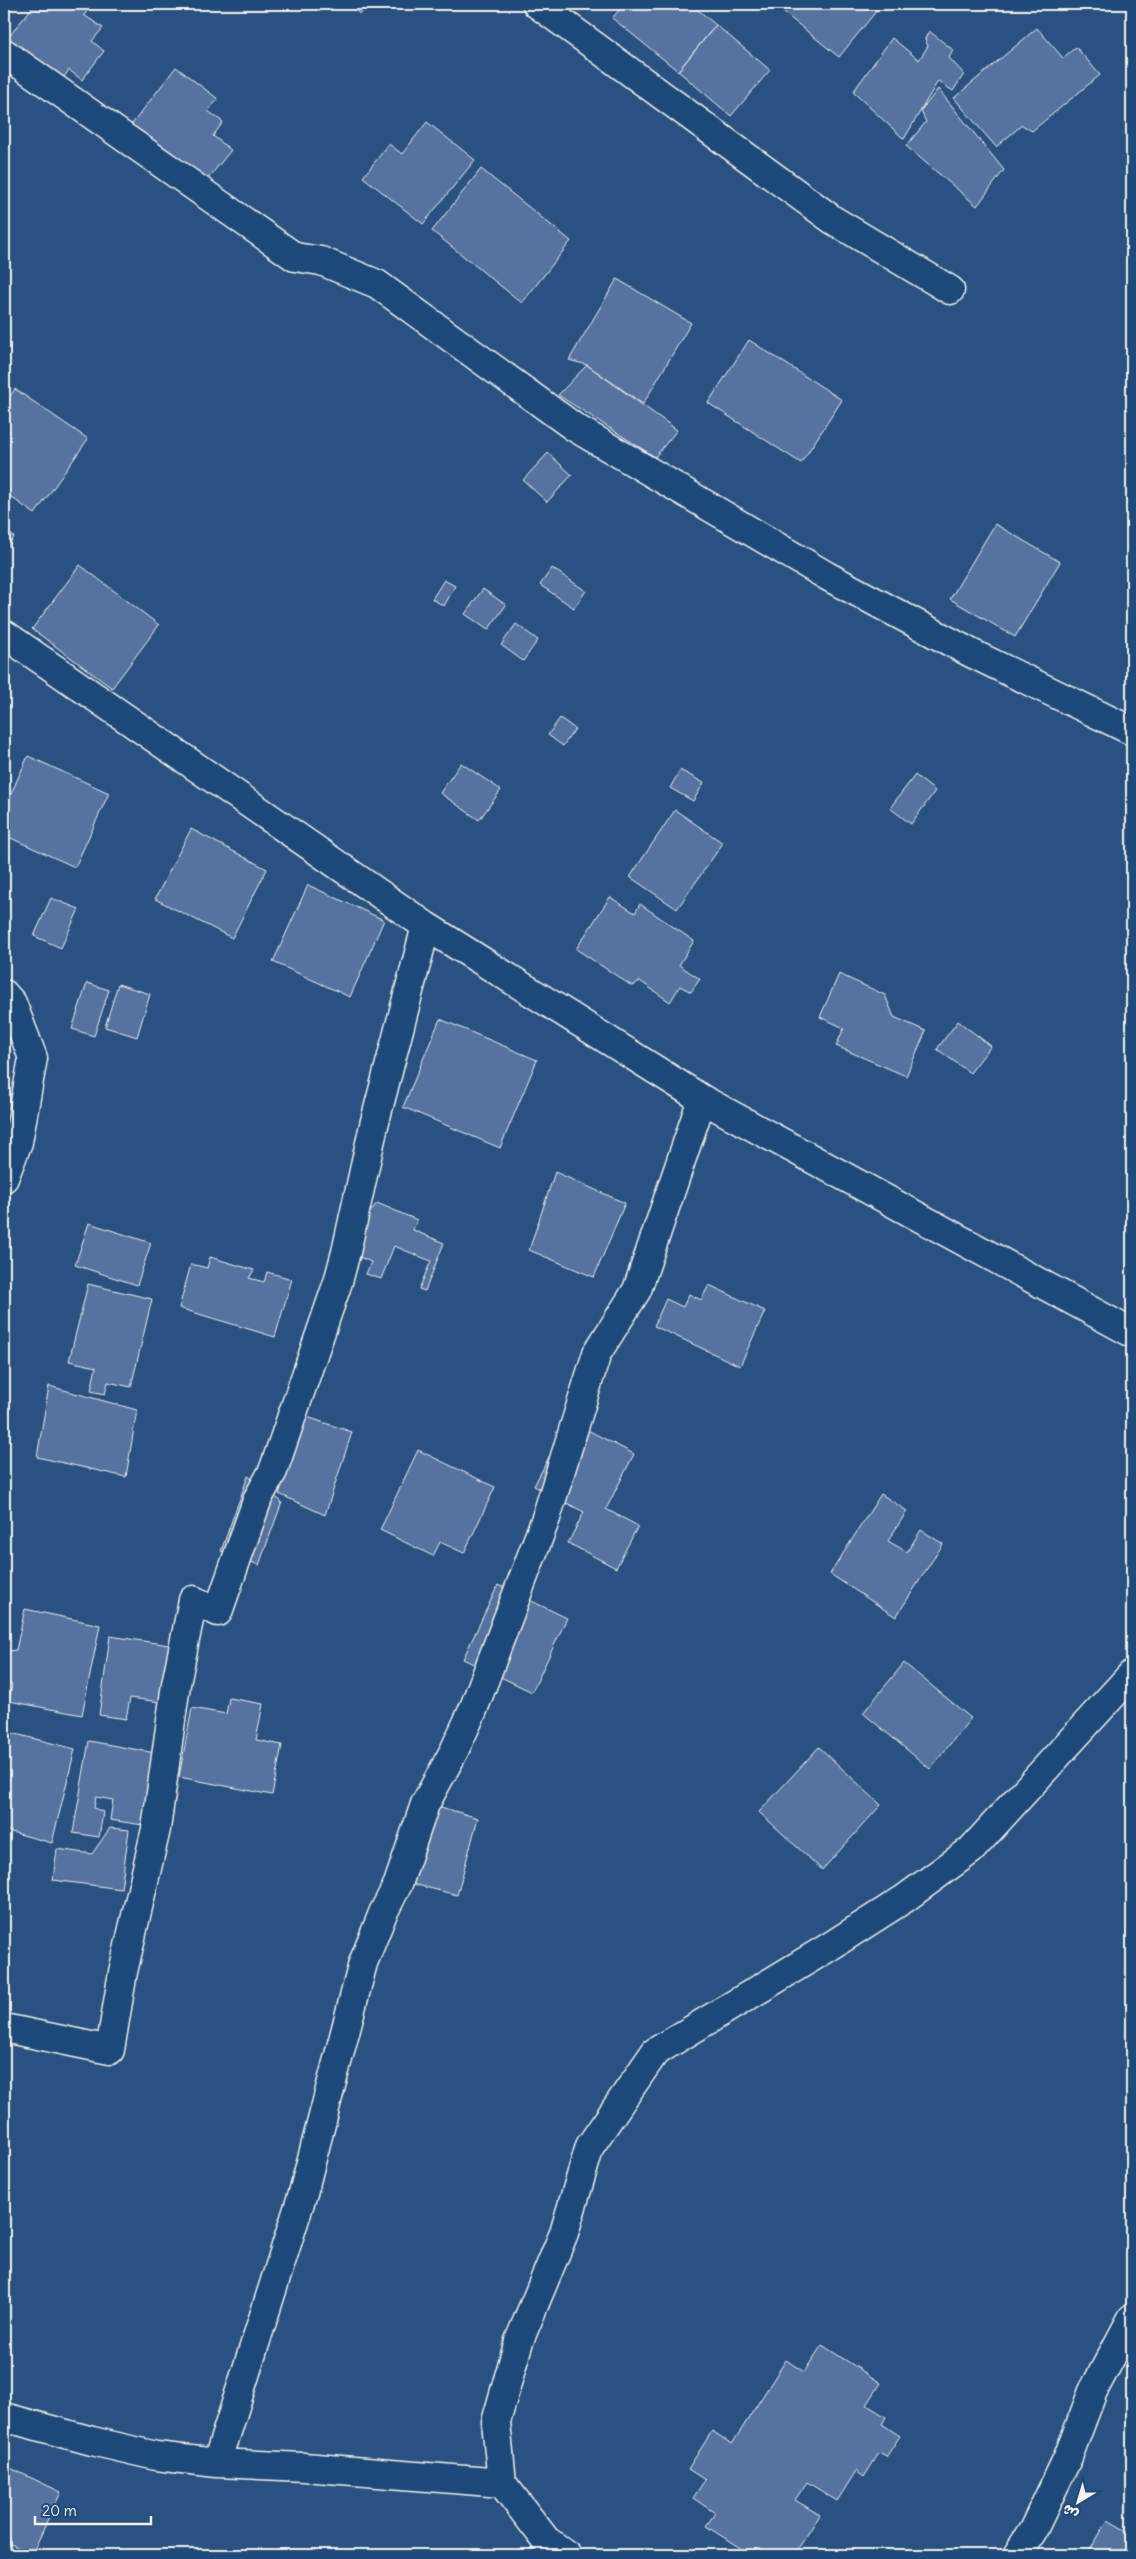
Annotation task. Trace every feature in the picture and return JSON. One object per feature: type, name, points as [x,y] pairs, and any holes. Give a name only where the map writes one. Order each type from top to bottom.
[{"type":"street","points":[[537,4],[833,220],[950,290]]},
{"type":"street","points":[[4,53],[295,257],[321,261],[377,284],[574,427],[828,576],[971,653],[1132,731]]},
{"type":"street","points":[[7,642],[426,926],[702,1099],[1132,1333]]},
{"type":"street","points":[[4,2028],[110,2050],[123,1972],[156,1828],[176,1684],[193,1600],[218,1612],[258,1498],[273,1471],[318,1345],[346,1252],[374,1125],[426,926]]},
{"type":"street","points":[[4,994],[12,1003],[33,1058],[18,1142],[4,1178]]},
{"type":"street","points":[[217,2463],[303,2193],[363,1963],[382,1913],[398,1884],[425,1804],[454,1751],[473,1710],[546,1518],[597,1353],[637,1290],[702,1099]]},
{"type":"street","points":[[566,2555],[546,2540],[502,2483],[496,2422],[519,2341],[564,2233],[590,2146],[655,2052],[837,1942],[904,1899],[971,1850],[1132,1674]]},
{"type":"street","points":[[1017,2555],[1033,2530],[1068,2457],[1093,2391],[1132,2318]]},
{"type":"street","points":[[4,2417],[147,2454],[217,2463],[304,2467],[502,2483]]},
{"type":"building","points":[[35,4],[92,5],[84,15],[103,28],[92,41],[104,51],[82,80],[69,70],[61,81],[7,39]]},
{"type":"building","points":[[346,4],[367,4],[360,14]]},
{"type":"building","points":[[625,4],[691,4],[716,25],[678,71],[612,18]]},
{"type":"building","points":[[773,4],[882,4],[839,57]]},
{"type":"building","points":[[716,25],[770,70],[731,116],[678,71]]},
{"type":"building","points":[[1037,28],[1063,58],[1076,47],[1100,75],[1032,131],[1022,125],[996,147],[954,98]]},
{"type":"building","points":[[929,31],[953,50],[949,58],[964,74],[953,91],[938,81],[904,139],[853,92],[892,38],[919,60],[928,46],[925,39]]},
{"type":"building","points":[[176,67],[218,99],[208,111],[223,122],[213,136],[231,150],[203,185],[129,128]]},
{"type":"building","points":[[938,89],[1004,170],[977,206],[906,146],[926,122],[921,111]]},
{"type":"building","points":[[427,122],[475,160],[423,224],[363,177],[389,144],[402,154]]},
{"type":"building","points":[[481,169],[571,241],[522,303],[432,231]]},
{"type":"building","points":[[617,279],[691,323],[643,404],[587,365],[569,360]]},
{"type":"building","points":[[749,340],[842,400],[801,463],[708,403]]},
{"type":"building","points":[[587,365],[677,430],[655,457],[558,395]]},
{"type":"building","points":[[15,389],[88,439],[35,514],[4,492],[4,405]]},
{"type":"building","points":[[548,453],[572,475],[547,502],[523,480]]},
{"type":"building","points":[[995,524],[1060,562],[1015,637],[950,599]]},
{"type":"building","points":[[4,529],[14,537],[4,552]]},
{"type":"building","points":[[80,565],[159,625],[112,688],[32,629]]},
{"type":"building","points":[[552,568],[586,591],[574,608],[540,585]]},
{"type":"building","points":[[444,580],[455,586],[444,606],[432,599]]},
{"type":"building","points":[[483,589],[506,605],[488,630],[465,614]]},
{"type":"building","points":[[516,624],[538,640],[523,661],[501,645]]},
{"type":"building","points":[[560,718],[575,729],[563,746],[548,735]]},
{"type":"building","points":[[28,756],[109,793],[75,867],[4,835],[4,809]]},
{"type":"building","points":[[461,763],[501,790],[479,820],[440,793]]},
{"type":"building","points":[[680,770],[704,783],[693,801],[670,788]]},
{"type":"building","points":[[915,775],[935,791],[911,824],[890,808]]},
{"type":"building","points":[[675,810],[723,843],[677,909],[630,877]]},
{"type":"building","points":[[191,829],[267,869],[232,938],[155,899]]},
{"type":"building","points":[[308,885],[384,920],[350,997],[273,962]]},
{"type":"building","points":[[610,897],[635,913],[640,904],[694,941],[679,965],[700,979],[691,992],[680,986],[670,1002],[640,981],[632,986],[576,949]]},
{"type":"building","points":[[51,898],[79,909],[61,948],[34,936]]},
{"type":"building","points":[[839,974],[885,995],[894,1017],[926,1031],[906,1076],[836,1046],[844,1028],[820,1017]]},
{"type":"building","points":[[87,983],[109,990],[94,1036],[72,1029]]},
{"type":"building","points":[[118,984],[150,994],[137,1037],[105,1027]]},
{"type":"building","points":[[440,1019],[537,1060],[500,1148],[403,1107]]},
{"type":"building","points":[[958,1021],[991,1046],[970,1073],[937,1049]]},
{"type":"building","points":[[555,1172],[625,1203],[594,1277],[529,1250]]},
{"type":"building","points":[[377,1203],[417,1220],[413,1230],[444,1243],[425,1291],[419,1289],[431,1261],[394,1246],[381,1279],[366,1274],[371,1262],[350,1253],[364,1220]]},
{"type":"building","points":[[89,1223],[151,1243],[137,1285],[75,1265]]},
{"type":"building","points":[[210,1257],[254,1270],[249,1278],[264,1282],[267,1272],[292,1279],[275,1337],[179,1308],[191,1264],[207,1268]]},
{"type":"building","points":[[88,1284],[152,1299],[131,1387],[108,1382],[105,1394],[91,1391],[96,1367],[69,1361]]},
{"type":"building","points":[[709,1285],[765,1311],[740,1366],[654,1326],[666,1299],[683,1307],[689,1294],[701,1300]]},
{"type":"building","points":[[49,1386],[137,1410],[126,1477],[37,1457]]},
{"type":"building","points":[[307,1417],[352,1432],[325,1515],[279,1494]]},
{"type":"building","points":[[568,1420],[634,1454],[606,1509],[638,1526],[616,1568],[568,1543],[584,1512],[534,1486]]},
{"type":"building","points":[[418,1450],[495,1487],[464,1553],[440,1542],[433,1556],[380,1530]]},
{"type":"building","points":[[248,1476],[282,1502],[259,1565],[221,1551]]},
{"type":"building","points":[[881,1494],[907,1511],[888,1541],[907,1552],[921,1530],[943,1544],[896,1617],[830,1574]]},
{"type":"building","points":[[498,1585],[567,1618],[532,1692],[463,1659]]},
{"type":"building","points":[[25,1609],[100,1625],[82,1715],[9,1701],[12,1685],[4,1680],[4,1670],[8,1651],[16,1650]]},
{"type":"building","points":[[110,1636],[169,1645],[160,1702],[130,1698],[126,1719],[99,1715]]},
{"type":"building","points":[[904,1663],[971,1718],[930,1769],[863,1713]]},
{"type":"building","points":[[229,1698],[263,1704],[256,1740],[282,1745],[272,1795],[179,1777],[192,1708],[226,1714]]},
{"type":"building","points":[[4,1731],[75,1749],[52,1843],[4,1830]]},
{"type":"building","points":[[89,1741],[155,1753],[143,1825],[110,1820],[113,1800],[96,1797],[94,1808],[103,1812],[99,1837],[73,1833]]},
{"type":"building","points":[[819,1747],[881,1805],[822,1870],[759,1812]]},
{"type":"building","points":[[427,1803],[478,1818],[457,1895],[405,1882]]},
{"type":"building","points":[[110,1828],[129,1830],[121,1889],[53,1880],[57,1849],[92,1854]]},
{"type":"building","points":[[822,2345],[881,2383],[867,2405],[886,2417],[882,2424],[900,2436],[886,2457],[879,2453],[864,2477],[856,2471],[837,2501],[807,2482],[795,2500],[820,2515],[794,2555],[751,2555],[706,2526],[715,2513],[693,2498],[705,2480],[688,2469],[712,2431],[732,2444],[786,2360],[804,2372]]},
{"type":"building","points":[[4,2465],[61,2492],[32,2554],[4,2541]]},
{"type":"building","points":[[1108,2520],[1132,2534],[1132,2555],[1087,2555]]}]
